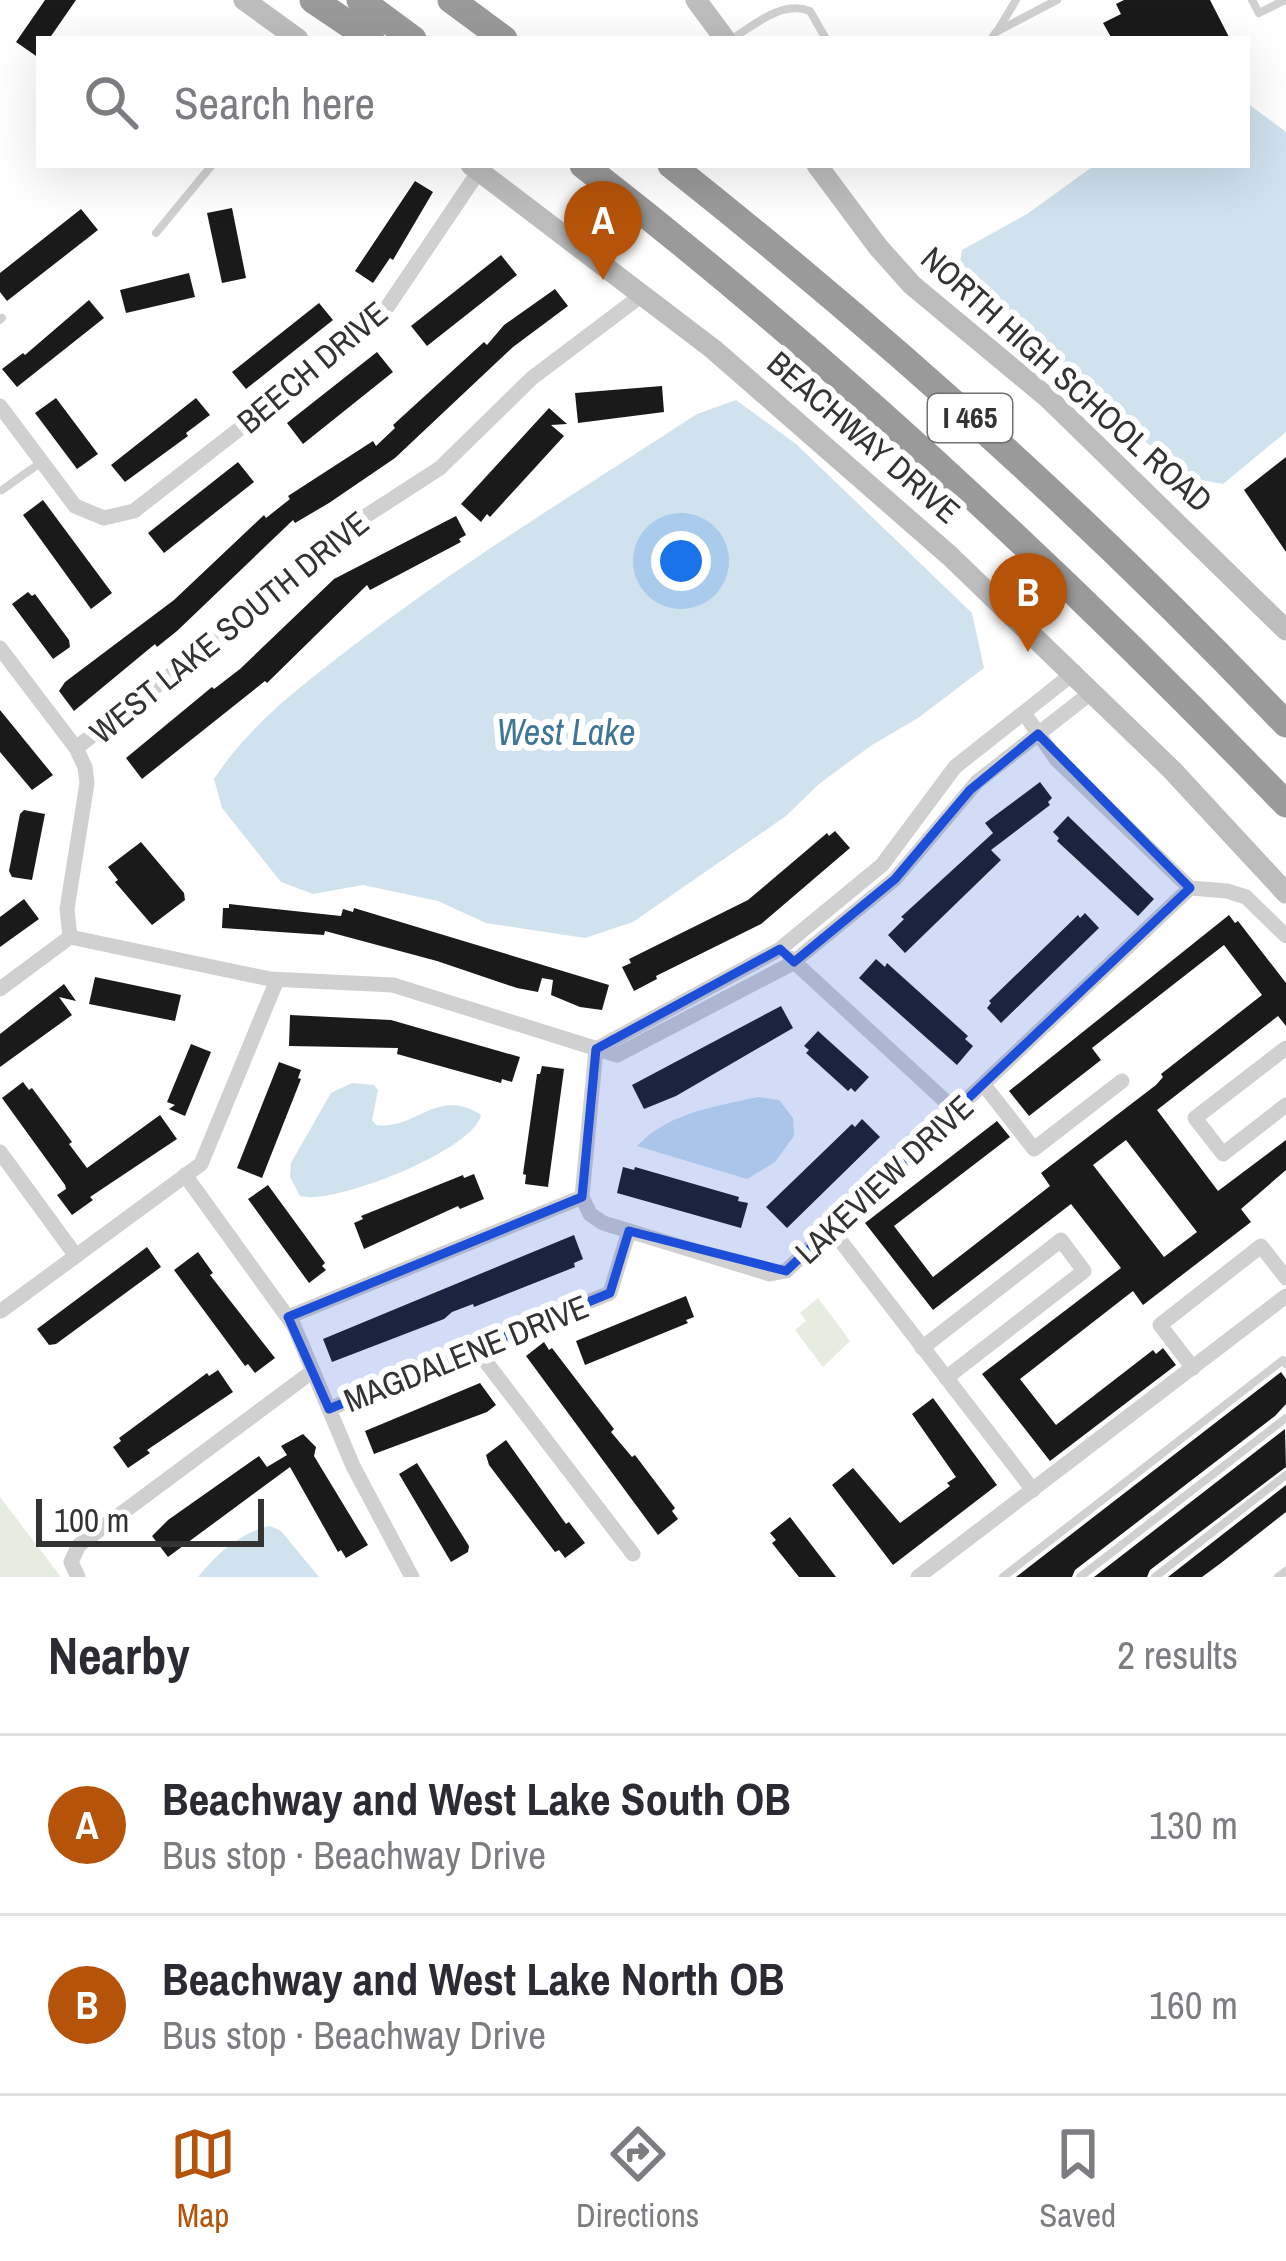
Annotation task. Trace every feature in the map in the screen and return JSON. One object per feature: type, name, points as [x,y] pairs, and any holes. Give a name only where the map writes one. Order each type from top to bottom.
[{"type":"highway","points":[[313,0],[367,36]]},
{"type":"highway","points":[[360,0],[409,36]]},
{"type":"highway","points":[[451,0],[500,36]]},
{"type":"highway","points":[[482,0],[522,36]]},
{"type":"highway","name":"I 465","points":[[587,168],[787,329],[923,448],[1137,650],[1286,804]]},
{"type":"highway","name":"I 465","points":[[675,168],[764,238],[1041,482],[1286,722]]},
{"type":"street","points":[[244,0],[294,36]]},
{"type":"street","points":[[696,0],[726,36]]},
{"type":"street","name":"BEACHWAY DRIVE","points":[[475,168],[713,349],[934,541],[1075,673],[1286,893]]},
{"type":"street","name":"BEECH DRIVE","points":[[41,462],[75,506],[104,518],[141,506],[365,331],[377,306],[475,168]]},
{"type":"street","name":"NORTH HIGH SCHOOL ROAD","points":[[820,168],[912,285],[1048,398],[1286,630]]},
{"type":"street","name":"WEST LAKE SOUTH DRIVE","points":[[70,937],[68,910],[87,779],[76,748],[220,637],[321,544],[440,468],[532,378],[642,295]]},
{"type":"street","points":[[0,406],[41,462]]},
{"type":"street","points":[[0,648],[76,748]]},
{"type":"street","points":[[596,1048],[780,949],[882,866],[948,774],[1075,673]]},
{"type":"street","points":[[0,989],[70,937],[277,980],[393,985],[617,1055],[794,962],[895,879],[970,790],[1093,691]]},
{"type":"street","points":[[1024,713],[1056,759],[1190,888],[1246,897],[1286,936]]},
{"type":"street","name":"LAKEVIEW DRIVE","points":[[581,1197],[596,1220],[629,1232],[776,1274],[788,1269],[1190,888]]},
{"type":"street","points":[[780,949],[956,1111]]},
{"type":"street","points":[[1,1311],[201,1164],[277,980]]},
{"type":"street","points":[[288,1317],[581,1197],[596,1048]]},
{"type":"street","points":[[1286,1048],[1195,1118],[1223,1154],[1286,1105]]},
{"type":"street","points":[[984,1085],[1034,1149],[1122,1081]]},
{"type":"street","points":[[0,1152],[76,1256]]},
{"type":"street","points":[[185,1175],[288,1317],[353,1466],[412,1577]]},
{"type":"street","points":[[829,1226],[1033,1490]]},
{"type":"street","name":"MAGDALENE DRIVE","points":[[329,1409],[610,1294],[629,1232]]},
{"type":"street","points":[[922,1348],[1060,1240],[1084,1271],[946,1378]]},
{"type":"street","points":[[1193,1367],[1160,1325],[1262,1246],[1286,1278]]},
{"type":"street","points":[[918,1577],[1286,1296]]},
{"type":"street","points":[[476,1349],[633,1554]]},
{"type":"street","name":"MAGDALENE DRIVE","points":[[78,1577],[71,1559],[79,1545],[313,1371]]},
{"type":"lane","points":[[994,36],[1016,0]]},
{"type":"lane","points":[[994,36],[1058,0]]},
{"type":"lane","points":[[1252,0],[1259,13],[1285,0]]},
{"type":"lane","points":[[733,36],[793,6],[810,11],[824,36]]},
{"type":"lane","points":[[156,233],[210,168]]},
{"type":"lane","points":[[2,490],[41,462]]},
{"type":"lane","points":[[1003,1577],[1283,1360],[1286,1364]]},
{"type":"lane","points":[[1080,1577],[1286,1418]]},
{"type":"lane","points":[[1155,1577],[1286,1475]]},
{"type":"lane","points":[[1278,1577],[1286,1571]]},
{"type":"highlighted area","points":[[1038,734],[1190,888],[786,1271],[629,1231],[610,1293],[329,1409],[288,1317],[582,1197],[596,1049],[780,949],[794,962],[895,879],[970,790]]},
{"type":"shaded area","points":[[818,1298],[850,1341],[823,1367],[795,1330],[806,1321],[800,1313]]},
{"type":"shaded area","points":[[0,1497],[61,1577],[0,1577]]},
{"type":"water","points":[[1250,105],[1286,132],[1286,432],[1223,484],[1186,477],[1047,356],[959,269],[962,250],[1027,214],[1091,168],[1250,168]]},
{"type":"water","name":"West Lake","points":[[736,400],[796,444],[972,613],[984,668],[819,784],[786,816],[633,922],[585,938],[486,923],[438,901],[363,885],[313,894],[281,882],[222,808],[214,779],[243,741],[315,676],[436,585],[697,414]]},
{"type":"water","points":[[352,1083],[374,1085],[378,1090],[372,1120],[376,1125],[391,1125],[452,1105],[481,1115],[473,1129],[454,1144],[400,1172],[341,1192],[300,1196],[290,1177],[291,1163],[331,1093]]},
{"type":"water","points":[[758,1097],[779,1100],[793,1118],[794,1136],[775,1162],[747,1179],[637,1146],[678,1118]]},
{"type":"water","points":[[270,1526],[281,1531],[319,1577],[198,1577],[230,1545]]},
{"type":"building","points":[[45,0],[76,0],[51,36],[36,36],[36,56],[16,42]]},
{"type":"building","points":[[1124,0],[1210,0],[1228,36],[1110,36],[1103,23],[1121,14],[1116,4]]},
{"type":"building","points":[[415,181],[433,192],[393,260],[373,283],[355,271]]},
{"type":"building","points":[[232,208],[246,278],[222,283],[207,213]]},
{"type":"building","points":[[81,209],[98,230],[7,301],[0,292],[0,273]]},
{"type":"building","points":[[501,255],[517,275],[427,346],[411,326]]},
{"type":"building","points":[[189,273],[195,297],[126,313],[120,290]]},
{"type":"building","points":[[555,289],[568,306],[513,347],[395,458],[329,503],[293,520],[177,631],[74,711],[59,691],[65,682],[174,600],[288,496],[373,441],[376,446],[484,342],[487,345],[504,325]]},
{"type":"building","points":[[89,300],[104,318],[17,387],[2,369]]},
{"type":"building","points":[[319,303],[333,320],[246,389],[232,372]]},
{"type":"building","points":[[377,352],[393,372],[303,444],[287,423]]},
{"type":"building","points":[[662,386],[664,412],[578,423],[575,393]]},
{"type":"building","points":[[56,398],[98,454],[77,469],[35,413]]},
{"type":"building","points":[[196,398],[210,415],[125,482],[111,465]]},
{"type":"building","points":[[549,408],[567,424],[551,425],[564,436],[481,522],[461,504]]},
{"type":"building","points":[[1286,457],[1286,552],[1244,490]]},
{"type":"building","points":[[238,462],[254,482],[164,553],[148,533]]},
{"type":"building","points":[[43,500],[112,593],[91,609],[23,515]]},
{"type":"building","points":[[456,516],[466,535],[461,542],[370,590],[367,585],[267,683],[142,779],[126,758],[240,669],[334,579]]},
{"type":"building","points":[[28,592],[35,594],[69,640],[70,647],[53,659],[12,604]]},
{"type":"building","points":[[0,710],[53,775],[32,790],[0,752]]},
{"type":"building","points":[[1040,782],[1052,798],[1050,805],[991,850],[1001,860],[905,953],[888,935],[904,919],[901,917],[993,833],[985,823]]},
{"type":"building","points":[[24,810],[45,814],[32,880],[12,877],[9,871]]},
{"type":"building","points":[[1068,816],[1154,899],[1138,916],[1057,841],[1053,832]]},
{"type":"building","points":[[835,831],[850,848],[761,924],[634,991],[622,967],[631,963],[629,959],[748,900]]},
{"type":"building","points":[[141,842],[185,900],[152,925],[108,867]]},
{"type":"building","points":[[24,899],[39,919],[0,947],[0,917]]},
{"type":"building","points":[[229,904],[341,916],[343,909],[353,912],[354,908],[609,985],[602,1010],[580,1007],[551,995],[553,980],[542,978],[538,992],[325,931],[324,935],[222,928],[223,908]]},
{"type":"building","points":[[1085,913],[1099,928],[1001,1023],[987,1008],[989,1001]]},
{"type":"building","points":[[1229,915],[1286,983],[1286,1026],[1278,1016],[1157,1110],[1218,1191],[1286,1140],[1286,1170],[1241,1209],[1251,1222],[1143,1305],[1133,1291],[1020,1379],[1056,1425],[1153,1350],[1156,1354],[1163,1348],[1176,1365],[1050,1461],[982,1374],[1121,1268],[1071,1204],[933,1310],[865,1223],[997,1121],[1010,1137],[894,1226],[933,1277],[1050,1186],[1041,1173],[1156,1085],[1161,1074],[1262,995],[1224,945],[1092,1048],[1101,1060],[1029,1116],[1009,1091]],"holes":[[[1126,1140],[1197,1232],[1164,1257],[1093,1165]]]},
{"type":"building","points":[[876,959],[885,967],[887,963],[968,1036],[965,1039],[973,1046],[957,1065],[859,978]]},
{"type":"building","points":[[95,977],[181,995],[175,1021],[89,1004]]},
{"type":"building","points":[[64,984],[76,1001],[59,997],[72,1015],[0,1067],[0,1034]]},
{"type":"building","points":[[781,1006],[793,1028],[676,1096],[644,1109],[632,1085]]},
{"type":"building","points":[[290,1015],[391,1020],[520,1057],[512,1082],[502,1079],[501,1083],[397,1054],[398,1048],[289,1046]]},
{"type":"building","points":[[818,1031],[869,1077],[855,1092],[806,1053],[809,1050],[804,1046]]},
{"type":"building","points":[[191,1044],[211,1052],[185,1116],[169,1109],[175,1105],[167,1102]]},
{"type":"building","points":[[279,1062],[301,1070],[301,1079],[262,1178],[237,1168]]},
{"type":"building","points":[[542,1066],[564,1069],[548,1187],[525,1184],[523,1174]]},
{"type":"building","points":[[23,1082],[32,1088],[87,1168],[160,1115],[177,1139],[90,1197],[93,1200],[72,1215],[57,1195],[65,1185],[2,1098]]},
{"type":"building","points":[[862,1119],[880,1137],[787,1228],[766,1207]]},
{"type":"building","points":[[623,1167],[739,1197],[738,1201],[748,1203],[741,1228],[617,1193]]},
{"type":"building","points":[[474,1174],[484,1199],[364,1249],[354,1223],[361,1216]]},
{"type":"building","points":[[268,1185],[325,1263],[326,1270],[309,1283],[248,1199]]},
{"type":"building","points":[[574,1235],[583,1259],[575,1267],[332,1362],[323,1339]]},
{"type":"building","points":[[147,1247],[161,1267],[49,1345],[37,1329]]},
{"type":"building","points":[[198,1252],[210,1275],[275,1358],[255,1373],[174,1270]]},
{"type":"building","points":[[686,1296],[694,1317],[688,1323],[585,1365],[576,1341]]},
{"type":"building","points":[[544,1342],[675,1508],[672,1511],[678,1519],[658,1535],[526,1356]]},
{"type":"building","points":[[218,1370],[233,1392],[128,1468],[113,1447],[119,1438],[207,1373]]},
{"type":"building","points":[[1281,1372],[1286,1379],[1286,1404],[1275,1416],[1075,1570],[1072,1577],[1016,1577]]},
{"type":"building","points":[[480,1383],[496,1405],[487,1412],[374,1454],[365,1431]]},
{"type":"building","points":[[933,1398],[997,1485],[893,1565],[832,1485],[853,1468],[900,1523],[950,1486],[947,1483],[956,1477],[912,1414]]},
{"type":"building","points":[[1285,1429],[1286,1467],[1150,1570],[1147,1577],[1094,1577]]},
{"type":"building","points":[[303,1434],[316,1447],[314,1456],[368,1545],[346,1558],[338,1552],[290,1467],[168,1557],[152,1536],[168,1520],[259,1456],[267,1467],[287,1455],[281,1446]]},
{"type":"building","points":[[506,1440],[585,1543],[565,1558],[559,1550],[555,1552],[489,1465],[486,1455]]},
{"type":"building","points":[[417,1463],[469,1546],[468,1552],[451,1562],[399,1474]]},
{"type":"building","points":[[1286,1485],[1286,1512],[1221,1563],[1202,1577],[1168,1577]]},
{"type":"building","points":[[790,1517],[836,1577],[799,1577],[772,1543],[776,1540],[770,1533]]},
{"type":"place","name":"Beachway and West Lake South OB","points":[[603,280]]},
{"type":"place","name":"Beachway and West Lake North OB","points":[[1028,652]]}]
